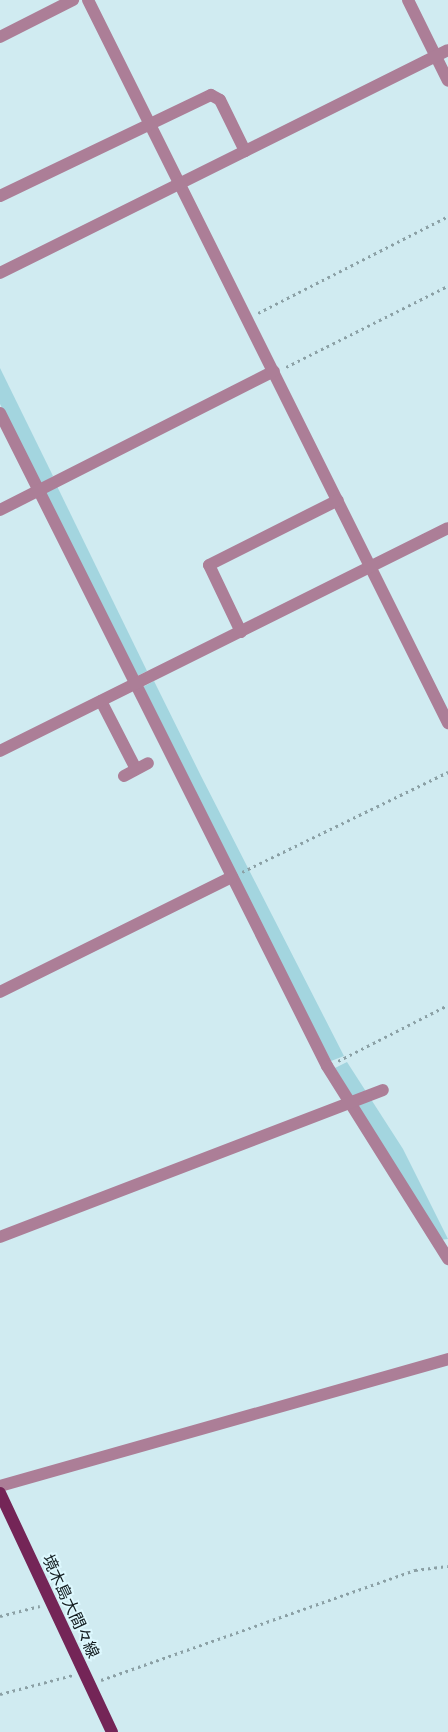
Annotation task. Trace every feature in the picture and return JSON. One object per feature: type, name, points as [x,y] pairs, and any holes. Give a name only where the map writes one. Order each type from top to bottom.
[{"type":"main road","name":"境木島大間々線","points":[[0,1493],[112,1732]]},
{"type":"street","points":[[0,37],[73,0]]},
{"type":"street","points":[[88,0],[448,724]]},
{"type":"street","points":[[408,0],[448,81]]},
{"type":"street","points":[[0,273],[448,50]]},
{"type":"street","points":[[0,196],[150,122],[216,96],[245,151]]},
{"type":"street","points":[[0,510],[274,371]]},
{"type":"street","points":[[0,413],[82,583],[135,684],[327,1066],[348,1105],[448,1259]]},
{"type":"street","points":[[241,632],[208,565],[338,500]]},
{"type":"street","points":[[0,751],[448,528]]},
{"type":"street","points":[[101,701],[142,766],[124,776]]},
{"type":"street","points":[[0,992],[232,877]]},
{"type":"street","points":[[0,1237],[383,1090]]},
{"type":"street","points":[[0,1486],[448,1359]]},
{"type":"path","points":[[247,318],[448,216]]},
{"type":"path","points":[[274,371],[448,286]]},
{"type":"path","points":[[232,877],[448,772]]},
{"type":"path","points":[[327,1066],[448,1005]]},
{"type":"path","points":[[89,1684],[415,1570],[448,1566]]},
{"type":"path","points":[[0,1616],[50,1602]]},
{"type":"path","points":[[0,1694],[83,1671]]},
{"type":"shaded area","points":[[0,368],[53,476],[40,485],[0,404]]},
{"type":"shaded area","points":[[55,482],[147,671],[137,676],[45,491]]},
{"type":"shaded area","points":[[154,681],[344,1056],[331,1061],[232,868],[141,688]]},
{"type":"shaded area","points":[[347,1062],[403,1149],[448,1239],[440,1240],[335,1068]]}]
